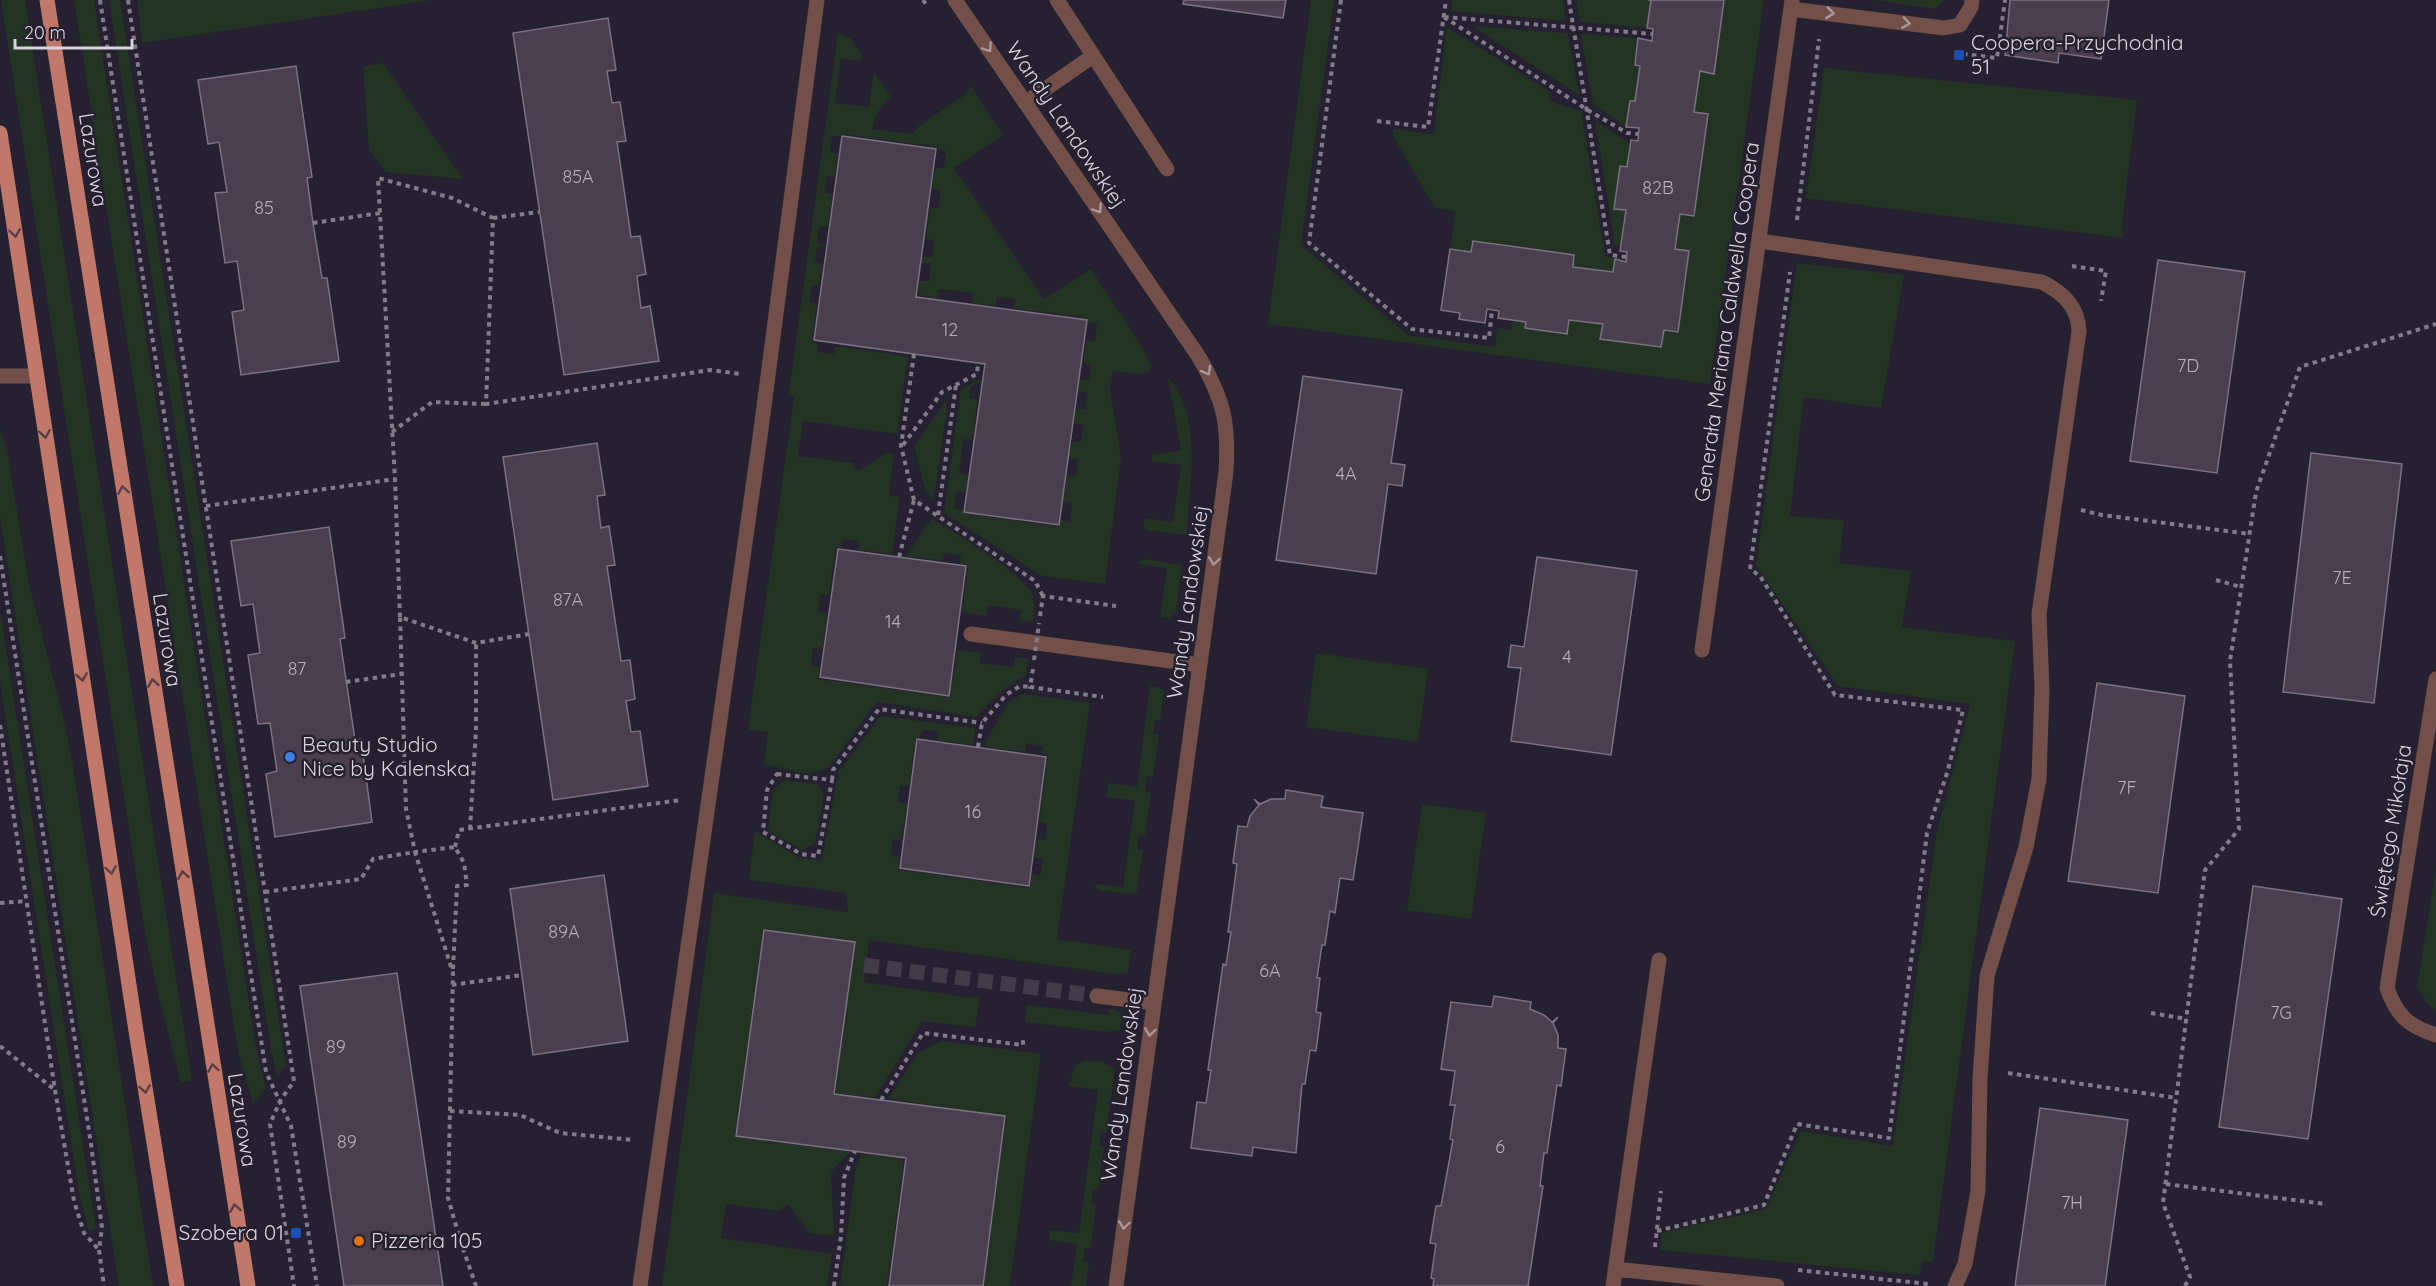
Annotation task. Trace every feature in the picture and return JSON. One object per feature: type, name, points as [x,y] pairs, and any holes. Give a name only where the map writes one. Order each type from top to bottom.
[{"type":"main road","name":"Lazurowa","points":[[47,0],[248,1286]]},
{"type":"main road","points":[[0,133],[136,1031],[177,1286]]},
{"type":"street","points":[[640,1286],[760,437],[817,0]]},
{"type":"street","name":"Wandy Landowskiej","points":[[955,0],[1199,357],[1217,389],[1225,417],[1228,444],[1227,472],[1116,1286]]},
{"type":"street","points":[[1057,0],[1167,169]]},
{"type":"street","points":[[1792,4],[1823,12],[1944,28],[1960,25],[1971,7],[1972,0]]},
{"type":"street","name":"Generała Meriana Caldwella Coopera","points":[[1702,650],[1792,4]]},
{"type":"street","points":[[1025,103],[1093,56]]},
{"type":"street","points":[[1760,241],[2042,282],[2064,295],[2079,320],[2039,614],[2042,689],[2039,779],[2026,847],[1987,976],[1981,1069],[1978,1191],[1965,1264],[1956,1286]]},
{"type":"street","points":[[0,376],[36,376]]},
{"type":"street","points":[[971,634],[1200,665]]},
{"type":"street","name":"Świętego Mikołaja","points":[[2436,680],[2387,988],[2394,1008],[2416,1028],[2436,1035]]},
{"type":"street","points":[[1613,1286],[1659,960]]},
{"type":"street","points":[[1097,996],[1154,1003]]},
{"type":"street","points":[[1615,1269],[1777,1286]]},
{"type":"path","points":[[100,0],[266,1072],[291,1126],[317,1286]]},
{"type":"path","points":[[128,0],[294,1081],[280,1101],[270,1124],[294,1286]]},
{"type":"path","points":[[923,0],[933,14]]},
{"type":"path","points":[[1341,0],[1309,243],[1412,329],[1489,338],[1492,310]]},
{"type":"path","points":[[1377,121],[1428,127],[1446,0]]},
{"type":"path","points":[[1569,0],[1610,255],[1627,257]]},
{"type":"path","points":[[2004,1],[2010,2]]},
{"type":"path","points":[[1657,1231],[1764,1205],[1797,1124],[1888,1138],[1927,833],[1948,770],[1963,710],[1835,695],[1760,576],[1750,569],[1823,12]]},
{"type":"path","points":[[1444,17],[1653,34]]},
{"type":"path","points":[[1444,17],[1586,110],[1627,133],[1638,134]]},
{"type":"path","points":[[453,973],[415,852],[406,808],[395,479],[378,178],[452,198],[493,218],[539,212]]},
{"type":"path","points":[[313,223],[380,213]]},
{"type":"path","points":[[486,404],[493,218]]},
{"type":"path","points":[[2067,265],[2106,271],[2101,307]]},
{"type":"path","points":[[2185,1286],[2190,1277],[2163,1203],[2205,870],[2239,829],[2230,662],[2256,492],[2300,367],[2436,324]]},
{"type":"path","points":[[899,557],[914,500],[902,446],[914,354]]},
{"type":"path","points":[[902,446],[942,392],[977,374],[978,363]]},
{"type":"path","points":[[392,433],[432,402],[486,404],[710,370]]},
{"type":"path","points":[[938,515],[956,385]]},
{"type":"path","points":[[206,506],[395,479]]},
{"type":"path","points":[[914,500],[1035,581],[1043,596],[1030,687]]},
{"type":"path","points":[[2072,507],[2102,515],[2250,534]]},
{"type":"path","points":[[0,556],[91,1144],[102,1228],[99,1250],[104,1286]]},
{"type":"path","points":[[2216,580],[2241,587]]},
{"type":"path","points":[[1043,596],[1116,606]]},
{"type":"path","points":[[400,617],[476,643],[529,634]]},
{"type":"path","points":[[470,829],[476,729],[476,643]]},
{"type":"path","points":[[346,682],[402,674]]},
{"type":"path","points":[[978,747],[982,723],[1006,695],[1020,686],[1103,697]]},
{"type":"path","points":[[832,780],[777,774],[767,790],[763,832],[801,854],[818,856],[832,780],[833,770],[879,709],[982,723]]},
{"type":"path","points":[[0,725],[74,1201],[84,1233],[99,1250]]},
{"type":"path","points":[[476,1286],[460,1243],[448,1198],[452,985],[457,886],[467,885],[464,863],[455,847],[459,830],[685,799]]},
{"type":"path","points":[[265,892],[361,879],[373,859],[455,847]]},
{"type":"path","points":[[0,903],[27,901]]},
{"type":"path","points":[[452,985],[522,975]]},
{"type":"path","points":[[2151,1013],[2187,1019]]},
{"type":"path","points":[[881,1100],[923,1032],[1023,1045],[1023,1038]]},
{"type":"path","points":[[0,1046],[55,1090]]},
{"type":"path","points":[[1981,1069],[2177,1098]]},
{"type":"path","points":[[450,1111],[520,1115],[560,1133],[659,1143]]},
{"type":"path","points":[[834,1286],[841,1236],[844,1178],[855,1151]]},
{"type":"path","points":[[2166,1184],[2326,1204]]},
{"type":"path","points":[[1652,1272],[1661,1191]]},
{"type":"green space","points":[[1,0],[25,0],[192,1081],[181,1082],[145,933]]},
{"type":"green space","points":[[74,0],[94,0],[255,1042],[266,1088],[253,1103],[238,1052]]},
{"type":"green space","points":[[109,0],[120,0],[286,1066],[277,1075],[271,1050]]},
{"type":"green space","points":[[137,0],[432,0],[142,43]]},
{"type":"green space","points":[[1311,0],[1334,0],[1301,245],[1408,335],[1495,347],[1497,328],[1511,330],[1513,320],[1526,322],[1525,328],[1567,334],[1569,320],[1603,324],[1601,339],[1661,347],[1664,330],[1677,332],[1675,249],[1680,214],[1694,215],[1708,114],[1694,112],[1700,71],[1713,73],[1724,0],[1764,0],[1710,384],[1268,324]]},
{"type":"green space","points":[[1452,0],[1563,0],[1566,21],[1451,11]]},
{"type":"green space","points":[[1576,0],[1651,0],[1647,28],[1580,22]]},
{"type":"green space","points":[[1874,0],[1945,0],[1935,9]]},
{"type":"green space","points":[[1472,26],[1568,33],[1579,95]]},
{"type":"green space","points":[[1447,27],[1550,92],[1550,101],[1581,111],[1605,256],[1615,259],[1613,272],[1573,267],[1574,255],[1473,241],[1471,252],[1450,249],[1455,211],[1435,208],[1393,136],[1393,129],[1434,134]]},
{"type":"green space","points":[[838,33],[851,39],[862,55],[861,61],[841,58],[835,103],[869,107],[874,72],[891,97],[877,113],[872,129],[913,134],[919,126],[966,94],[971,86],[1003,135],[954,168],[1044,299],[1091,269],[1139,342],[1152,367],[1149,372],[1138,374],[1113,371],[1110,389],[1121,457],[1105,584],[1042,576],[944,513],[961,389],[981,379],[981,382],[971,386],[969,398],[978,399],[972,440],[963,439],[959,473],[968,475],[965,493],[956,491],[954,508],[963,510],[963,513],[1059,527],[1061,520],[1070,521],[1072,504],[1063,503],[1067,475],[1076,476],[1078,459],[1069,458],[1072,441],[1081,442],[1083,425],[1074,423],[1076,409],[1085,409],[1088,393],[1078,391],[1080,379],[1089,380],[1091,365],[1083,363],[1086,340],[1095,341],[1097,324],[1088,322],[1088,318],[1014,308],[1015,299],[997,297],[996,306],[972,303],[973,293],[939,289],[938,298],[918,295],[920,281],[929,281],[931,264],[922,263],[923,256],[932,257],[934,240],[926,239],[930,207],[938,208],[941,191],[932,190],[935,168],[944,168],[946,151],[938,150],[938,147],[841,134],[832,136],[830,152],[838,154],[835,176],[827,176],[824,192],[832,194],[828,227],[819,226],[817,243],[825,244],[825,247],[817,247],[815,263],[822,264],[819,286],[812,285],[809,302],[817,303],[812,342],[818,343],[817,352],[834,354],[835,346],[908,356],[897,434],[803,421],[798,456],[853,463],[858,471],[887,453],[894,454],[889,495],[900,497],[892,554],[858,550],[859,541],[842,539],[841,548],[836,547],[829,595],[820,594],[818,612],[827,613],[822,649],[813,648],[811,665],[820,666],[818,679],[950,697],[957,650],[981,653],[980,663],[1013,667],[1015,657],[1028,659],[1026,675],[1004,689],[976,717],[877,702],[828,768],[807,774],[764,764],[768,732],[748,729],[794,397],[789,392]]},
{"type":"green space","points":[[1581,34],[1638,38],[1635,65],[1640,66],[1635,101],[1630,101],[1626,127],[1593,104]]},
{"type":"green space","points":[[383,63],[463,179],[386,172],[369,150],[363,67]]},
{"type":"green space","points":[[1824,68],[2137,100],[2122,225],[2123,238],[1806,198]]},
{"type":"green space","points":[[1595,121],[1631,144],[1627,167],[1621,167],[1615,209],[1626,210],[1621,246],[1615,245]]},
{"type":"green space","points":[[1797,263],[1904,275],[1881,408],[1804,397],[1790,516],[1844,520],[1839,563],[1911,571],[1902,627],[2015,641],[1933,1262],[1922,1261],[1919,1275],[1660,1250],[1661,1233],[1766,1209],[1801,1131],[1893,1146],[1936,836],[1970,704],[1838,686],[1756,565]]},
{"type":"green space","points":[[1168,378],[1187,412],[1191,432],[1192,453],[1187,535],[1146,530],[1144,527],[1144,518],[1173,522],[1181,465],[1152,461],[1152,455],[1181,450]]},
{"type":"green space","points":[[948,398],[934,500],[925,489],[914,446]]},
{"type":"green space","points":[[0,429],[7,449],[28,579],[65,725],[73,766],[153,1286],[119,1286],[0,517]]},
{"type":"green space","points":[[932,518],[970,542],[1022,581],[1033,597],[1033,622],[1020,620],[1021,610],[988,605],[986,616],[962,612],[968,565],[960,564],[961,555],[944,553],[943,561],[906,556]]},
{"type":"green space","points":[[1145,559],[1182,565],[1176,613],[1169,618],[1160,617],[1167,568],[1138,564]]},
{"type":"green space","points":[[0,610],[96,1229],[89,1231],[79,1193],[0,681]]},
{"type":"green space","points":[[1316,653],[1428,669],[1418,742],[1306,727]]},
{"type":"green space","points":[[1150,686],[1160,687],[1164,693],[1160,720],[1155,720],[1153,734],[1159,735],[1153,777],[1147,776],[1145,792],[1151,793],[1145,836],[1139,835],[1137,849],[1143,850],[1137,892],[1129,894],[1098,890],[1094,884],[1123,887],[1135,801],[1106,797],[1108,783],[1137,787]]},
{"type":"green space","points":[[1023,694],[1090,703],[1057,939],[1131,950],[1128,973],[1115,974],[869,940],[864,982],[980,999],[975,1027],[922,1021],[875,1098],[835,1093],[855,941],[763,929],[735,1136],[850,1152],[831,1172],[834,1236],[810,1233],[788,1204],[779,1211],[726,1204],[721,1238],[832,1254],[827,1286],[662,1286],[714,893],[848,912],[846,893],[749,880],[755,831],[800,858],[822,861],[838,773],[881,716],[975,728],[973,745],[937,740],[938,731],[922,730],[920,737],[916,738],[909,786],[900,785],[898,802],[907,803],[902,840],[893,839],[891,855],[899,857],[898,869],[1030,888],[1032,874],[1040,876],[1043,859],[1034,857],[1037,839],[1045,840],[1047,824],[1039,822],[1048,755],[1042,754],[1043,746],[1027,743],[1025,752],[985,747],[986,741],[1009,702]]},
{"type":"green space","points":[[785,780],[817,784],[824,794],[815,844],[802,850],[768,831],[773,789]]},
{"type":"green space","points":[[1422,804],[1486,813],[1471,919],[1407,910]]},
{"type":"green space","points":[[2436,869],[2436,1009],[2429,1006],[2417,987]]},
{"type":"green space","points":[[1027,1005],[1108,1015],[1110,1008],[1122,1013],[1120,1030],[1106,1032],[1025,1022]]},
{"type":"green space","points":[[941,1041],[1041,1054],[1010,1286],[983,1286],[1006,1116],[888,1099],[918,1053]]},
{"type":"green space","points":[[1084,1060],[1102,1062],[1115,1069],[1106,1133],[1101,1132],[1099,1146],[1104,1147],[1098,1190],[1093,1190],[1091,1204],[1096,1205],[1091,1248],[1085,1248],[1083,1262],[1089,1263],[1086,1286],[1071,1286],[1077,1244],[1049,1240],[1050,1230],[1079,1233],[1098,1090],[1069,1086],[1075,1066]]},
{"type":"green space","points":[[862,1153],[904,1159],[887,1286],[840,1286],[856,1167]]},
{"type":"building","points":[[1184,0],[1286,0],[1283,18],[1183,4]]},
{"type":"building","points":[[1651,0],[1724,0],[1714,74],[1700,71],[1694,112],[1708,114],[1694,216],[1680,214],[1675,249],[1689,251],[1678,332],[1664,330],[1661,347],[1600,339],[1603,324],[1569,320],[1567,334],[1525,328],[1526,322],[1498,318],[1499,311],[1487,309],[1485,323],[1459,319],[1460,313],[1441,310],[1450,249],[1471,252],[1473,241],[1574,255],[1573,267],[1613,272],[1615,259],[1626,262],[1627,252],[1620,251],[1626,210],[1614,209],[1620,166],[1627,167],[1631,140],[1638,141],[1639,128],[1626,127],[1630,101],[1635,101],[1640,66],[1635,65],[1638,38],[1652,41],[1653,29],[1647,28]]},
{"type":"building","points":[[2010,0],[2109,0],[2101,59],[2059,53],[2058,63],[2005,55]]},
{"type":"building","points":[[608,18],[616,70],[607,71],[612,103],[620,102],[626,141],[617,142],[631,237],[640,236],[646,274],[637,276],[641,308],[650,306],[659,361],[564,375],[513,33]]},
{"type":"building","points":[[296,66],[312,177],[307,178],[313,223],[322,278],[327,278],[339,361],[241,375],[232,312],[244,310],[237,261],[225,263],[215,193],[227,192],[219,142],[208,144],[198,80]]},
{"type":"building","points":[[842,136],[936,149],[916,297],[1087,320],[1059,525],[964,512],[985,364],[814,340]]},
{"type":"building","points":[[2158,260],[2245,272],[2217,473],[2130,461]]},
{"type":"building","points":[[1303,376],[1402,390],[1391,463],[1405,465],[1402,486],[1388,484],[1376,574],[1276,560]]},
{"type":"building","points":[[597,443],[605,495],[597,496],[601,528],[609,526],[615,565],[607,566],[621,661],[630,660],[635,699],[626,701],[631,732],[640,731],[648,786],[553,800],[503,457]]},
{"type":"building","points":[[2311,453],[2402,464],[2374,703],[2283,692]]},
{"type":"building","points":[[329,527],[345,638],[340,639],[355,740],[361,739],[372,822],[275,837],[266,774],[277,771],[270,723],[258,724],[248,655],[260,653],[253,604],[241,606],[231,541]]},
{"type":"building","points":[[838,549],[966,566],[949,696],[820,677]]},
{"type":"building","points":[[1537,557],[1637,571],[1611,755],[1511,741],[1521,668],[1508,667],[1511,645],[1524,647]]},
{"type":"building","points":[[2097,683],[2185,696],[2158,893],[2068,881]]},
{"type":"building","points":[[917,739],[1046,757],[1029,886],[900,868]]},
{"type":"building","points":[[1286,790],[1323,796],[1321,807],[1363,813],[1353,880],[1340,878],[1335,913],[1330,911],[1325,945],[1322,945],[1317,978],[1320,978],[1316,1012],[1321,1013],[1316,1051],[1310,1050],[1305,1084],[1302,1084],[1296,1153],[1253,1147],[1252,1156],[1191,1148],[1197,1102],[1206,1103],[1211,1070],[1208,1070],[1223,964],[1226,965],[1231,932],[1228,932],[1237,864],[1233,863],[1238,826],[1247,827],[1250,816],[1259,805],[1254,799],[1260,804],[1271,799],[1285,799]]},
{"type":"building","points":[[604,875],[628,1041],[533,1055],[510,889]]},
{"type":"building","points":[[2253,886],[2342,899],[2308,1139],[2219,1127]]},
{"type":"building","points":[[764,930],[855,942],[834,1094],[1005,1116],[983,1286],[889,1286],[906,1158],[736,1136]]},
{"type":"building","points":[[397,973],[443,1286],[344,1286],[300,986]]},
{"type":"building","points":[[1494,996],[1531,1002],[1530,1009],[1544,1015],[1552,1022],[1558,1017],[1553,1023],[1558,1035],[1558,1048],[1566,1049],[1561,1086],[1557,1085],[1547,1153],[1544,1153],[1540,1186],[1543,1186],[1528,1286],[1433,1286],[1434,1279],[1431,1278],[1436,1244],[1430,1243],[1436,1206],[1441,1206],[1453,1140],[1450,1139],[1455,1105],[1450,1105],[1455,1071],[1441,1069],[1451,1002],[1492,1007]]},
{"type":"building","points":[[2040,1108],[2128,1120],[2105,1286],[2015,1286]]},
{"type":"tunnel","points":[[864,965],[1097,996]]},
{"type":"place","name":"Coopera-Przychodnia 51","points":[[1959,55]]},
{"type":"place","name":"Beauty Studio Nice by Kalenska","points":[[290,757]]},
{"type":"place","name":"Szobera 01","points":[[296,1233]]},
{"type":"place","name":"Pizzeria 105","points":[[359,1241]]}]
